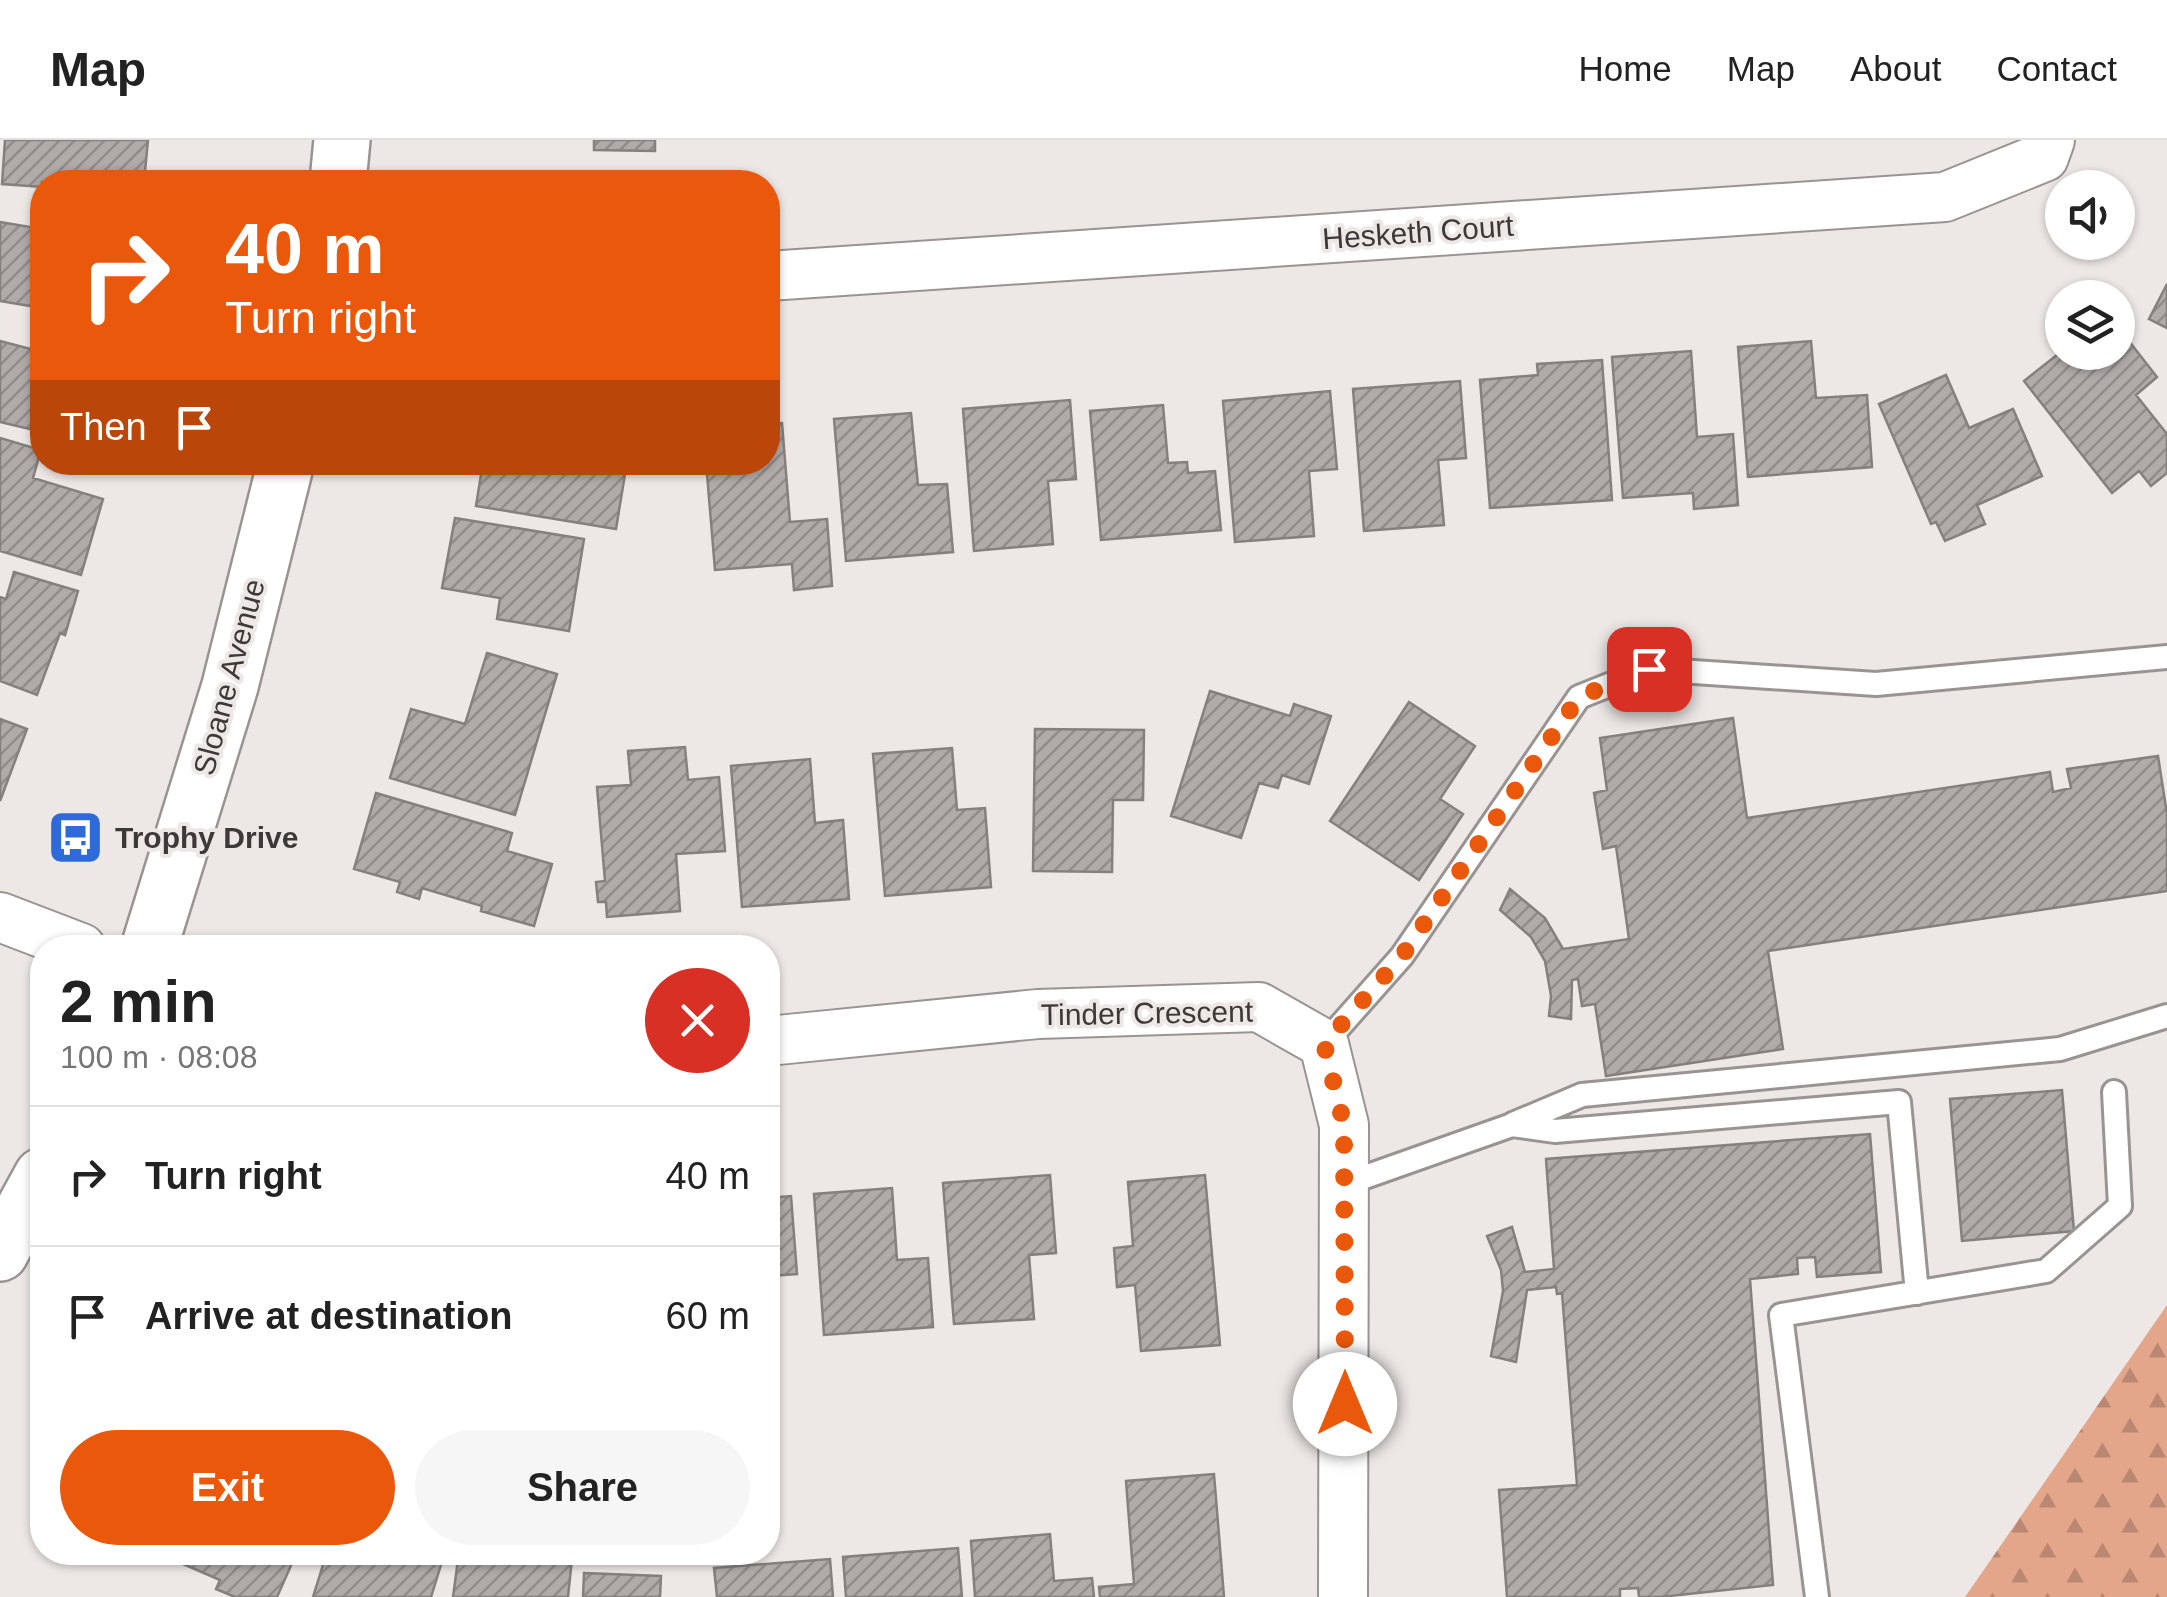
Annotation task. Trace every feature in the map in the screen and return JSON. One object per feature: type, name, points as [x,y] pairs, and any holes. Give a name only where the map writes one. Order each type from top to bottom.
[{"type":"street","points":[[339,170],[342,140]]},
{"type":"street","name":"Hesketh Court","points":[[780,275],[1945,197],[2044,158],[2050,140]]},
{"type":"street","name":"Sloane Avenue","points":[[152,935],[230,686],[283,475]]},
{"type":"street","points":[[0,917],[47,935]]},
{"type":"street","name":"Tinder Crescent","points":[[780,1040],[1038,1014],[1259,1007],[1324,1044]]},
{"type":"street","points":[[1324,1044],[1344,1125],[1343,1597]]},
{"type":"street","points":[[0,1254],[30,1198]]},
{"type":"lane","points":[[1324,1044],[1402,956],[1579,697],[1649,669],[1876,684],[2167,658]]},
{"type":"lane","points":[[1345,1184],[1582,1096],[2060,1049],[2167,1016]]},
{"type":"lane","points":[[1817,1597],[1781,1315],[2046,1272],[2120,1206],[2114,1092]]},
{"type":"lane","points":[[1512,1125],[1555,1131],[1898,1102],[1917,1293]]},
{"type":"green space","points":[[2167,1305],[2167,1597],[1965,1597]]},
{"type":"building","points":[[5,140],[148,140],[145,170],[30,170],[30,186],[2,184]]},
{"type":"building","points":[[594,140],[655,140],[655,151],[594,150]]},
{"type":"building","points":[[0,222],[30,227],[30,306],[0,301]]},
{"type":"building","points":[[2167,284],[2167,328],[2149,319]]},
{"type":"building","points":[[0,341],[30,349],[30,429],[0,422]]},
{"type":"building","points":[[1811,341],[1816,398],[1867,395],[1872,467],[1748,477],[1738,347]]},
{"type":"building","points":[[2135,349],[2157,377],[2136,395],[2167,434],[2167,473],[2151,486],[2139,471],[2112,493],[2024,381],[2045,364],[2045,370],[2135,370]]},
{"type":"building","points":[[1691,351],[1697,437],[1733,434],[1738,505],[1694,509],[1693,493],[1623,498],[1612,357]]},
{"type":"building","points":[[1602,360],[1612,500],[1490,508],[1480,380],[1538,375],[1537,364]]},
{"type":"building","points":[[1946,375],[1969,428],[2013,409],[2042,476],[1977,505],[1985,524],[1945,541],[1936,522],[1931,524],[1879,404]]},
{"type":"building","points":[[1460,381],[1466,458],[1438,460],[1444,525],[1364,531],[1353,389]]},
{"type":"building","points":[[1330,391],[1337,469],[1309,471],[1314,536],[1235,542],[1223,401]]},
{"type":"building","points":[[1070,400],[1076,479],[1048,481],[1053,544],[974,551],[963,409]]},
{"type":"building","points":[[1163,405],[1168,463],[1187,462],[1188,473],[1215,471],[1221,530],[1101,540],[1090,411]]},
{"type":"building","points":[[911,413],[918,485],[947,484],[953,552],[846,561],[834,419]]},
{"type":"building","points":[[780,423],[790,522],[827,519],[832,586],[794,590],[792,564],[715,570],[707,475],[780,475]]},
{"type":"building","points":[[0,438],[30,447],[33,478],[103,499],[81,575],[0,551]]},
{"type":"building","points":[[481,475],[625,475],[616,529],[476,506]]},
{"type":"building","points":[[455,518],[584,539],[569,631],[497,619],[500,598],[442,588]]},
{"type":"building","points":[[14,572],[78,591],[65,635],[60,633],[37,695],[0,681],[0,597],[6,599]]},
{"type":"building","points":[[487,653],[557,674],[515,815],[390,778],[411,709],[465,724]]},
{"type":"building","points":[[1210,691],[1290,716],[1294,704],[1331,716],[1309,784],[1282,775],[1278,788],[1259,783],[1241,838],[1171,816]]},
{"type":"building","points":[[1409,702],[1475,746],[1440,799],[1463,814],[1419,880],[1330,821]]},
{"type":"building","points":[[1733,718],[1747,818],[2050,772],[2053,792],[2071,788],[2067,769],[2158,756],[2167,814],[2167,891],[1768,951],[1783,1049],[1606,1076],[1595,1004],[1582,1006],[1578,979],[1572,980],[1571,1019],[1549,1016],[1551,996],[1545,961],[1531,937],[1500,910],[1510,889],[1545,918],[1563,949],[1629,939],[1616,846],[1603,849],[1594,793],[1607,790],[1600,738]]},
{"type":"building","points":[[0,719],[27,729],[0,801]]},
{"type":"building","points":[[1035,729],[1144,730],[1143,800],[1113,800],[1112,872],[1033,871]]},
{"type":"building","points":[[685,747],[688,780],[719,777],[725,851],[676,854],[680,911],[607,917],[606,902],[598,902],[596,882],[605,881],[597,787],[631,785],[628,751]]},
{"type":"building","points":[[952,748],[957,810],[985,808],[991,887],[885,896],[873,754]]},
{"type":"building","points":[[810,759],[815,823],[843,820],[849,899],[742,907],[731,766]]},
{"type":"building","points":[[376,793],[512,833],[507,851],[552,864],[534,926],[422,888],[419,899],[397,892],[400,882],[354,869]]},
{"type":"building","points":[[2062,1090],[2074,1231],[1962,1241],[1950,1099]]},
{"type":"building","points":[[1870,1134],[1881,1272],[1817,1277],[1815,1257],[1797,1258],[1798,1274],[1750,1279],[1773,1585],[1660,1597],[1639,1597],[1638,1588],[1620,1589],[1620,1597],[1507,1597],[1499,1490],[1577,1485],[1562,1293],[1557,1294],[1556,1287],[1527,1290],[1516,1362],[1491,1356],[1503,1291],[1501,1270],[1487,1236],[1512,1227],[1525,1272],[1554,1269],[1546,1159]]},
{"type":"building","points":[[1050,1175],[1056,1253],[1029,1255],[1034,1319],[954,1324],[943,1183]]},
{"type":"building","points":[[1205,1175],[1220,1345],[1141,1351],[1135,1285],[1117,1287],[1114,1248],[1133,1246],[1128,1182]]},
{"type":"building","points":[[892,1188],[897,1260],[928,1258],[933,1327],[824,1335],[814,1194]]},
{"type":"building","points":[[791,1196],[797,1274],[780,1275],[780,1197]]},
{"type":"building","points":[[1214,1474],[1224,1597],[1100,1597],[1099,1587],[1134,1584],[1126,1481]]},
{"type":"building","points":[[1050,1534],[1054,1581],[1092,1578],[1094,1597],[975,1597],[971,1541]]},
{"type":"building","points":[[958,1548],[962,1597],[846,1597],[843,1557]]},
{"type":"building","points":[[830,1559],[833,1597],[717,1597],[714,1568]]},
{"type":"building","points":[[185,1565],[291,1565],[277,1597],[235,1597],[216,1589],[220,1580]]},
{"type":"building","points":[[323,1565],[441,1565],[431,1597],[313,1597]]},
{"type":"building","points":[[457,1565],[571,1565],[568,1597],[453,1597]]},
{"type":"building","points":[[584,1573],[661,1576],[660,1597],[583,1597]]},
{"type":"place","name":"Trophy Drive","points":[[76,837]]},
{"type":"route","points":[[1345,1404],[1344,1125],[1324,1044],[1402,956],[1579,697],[1649,669]]}]
